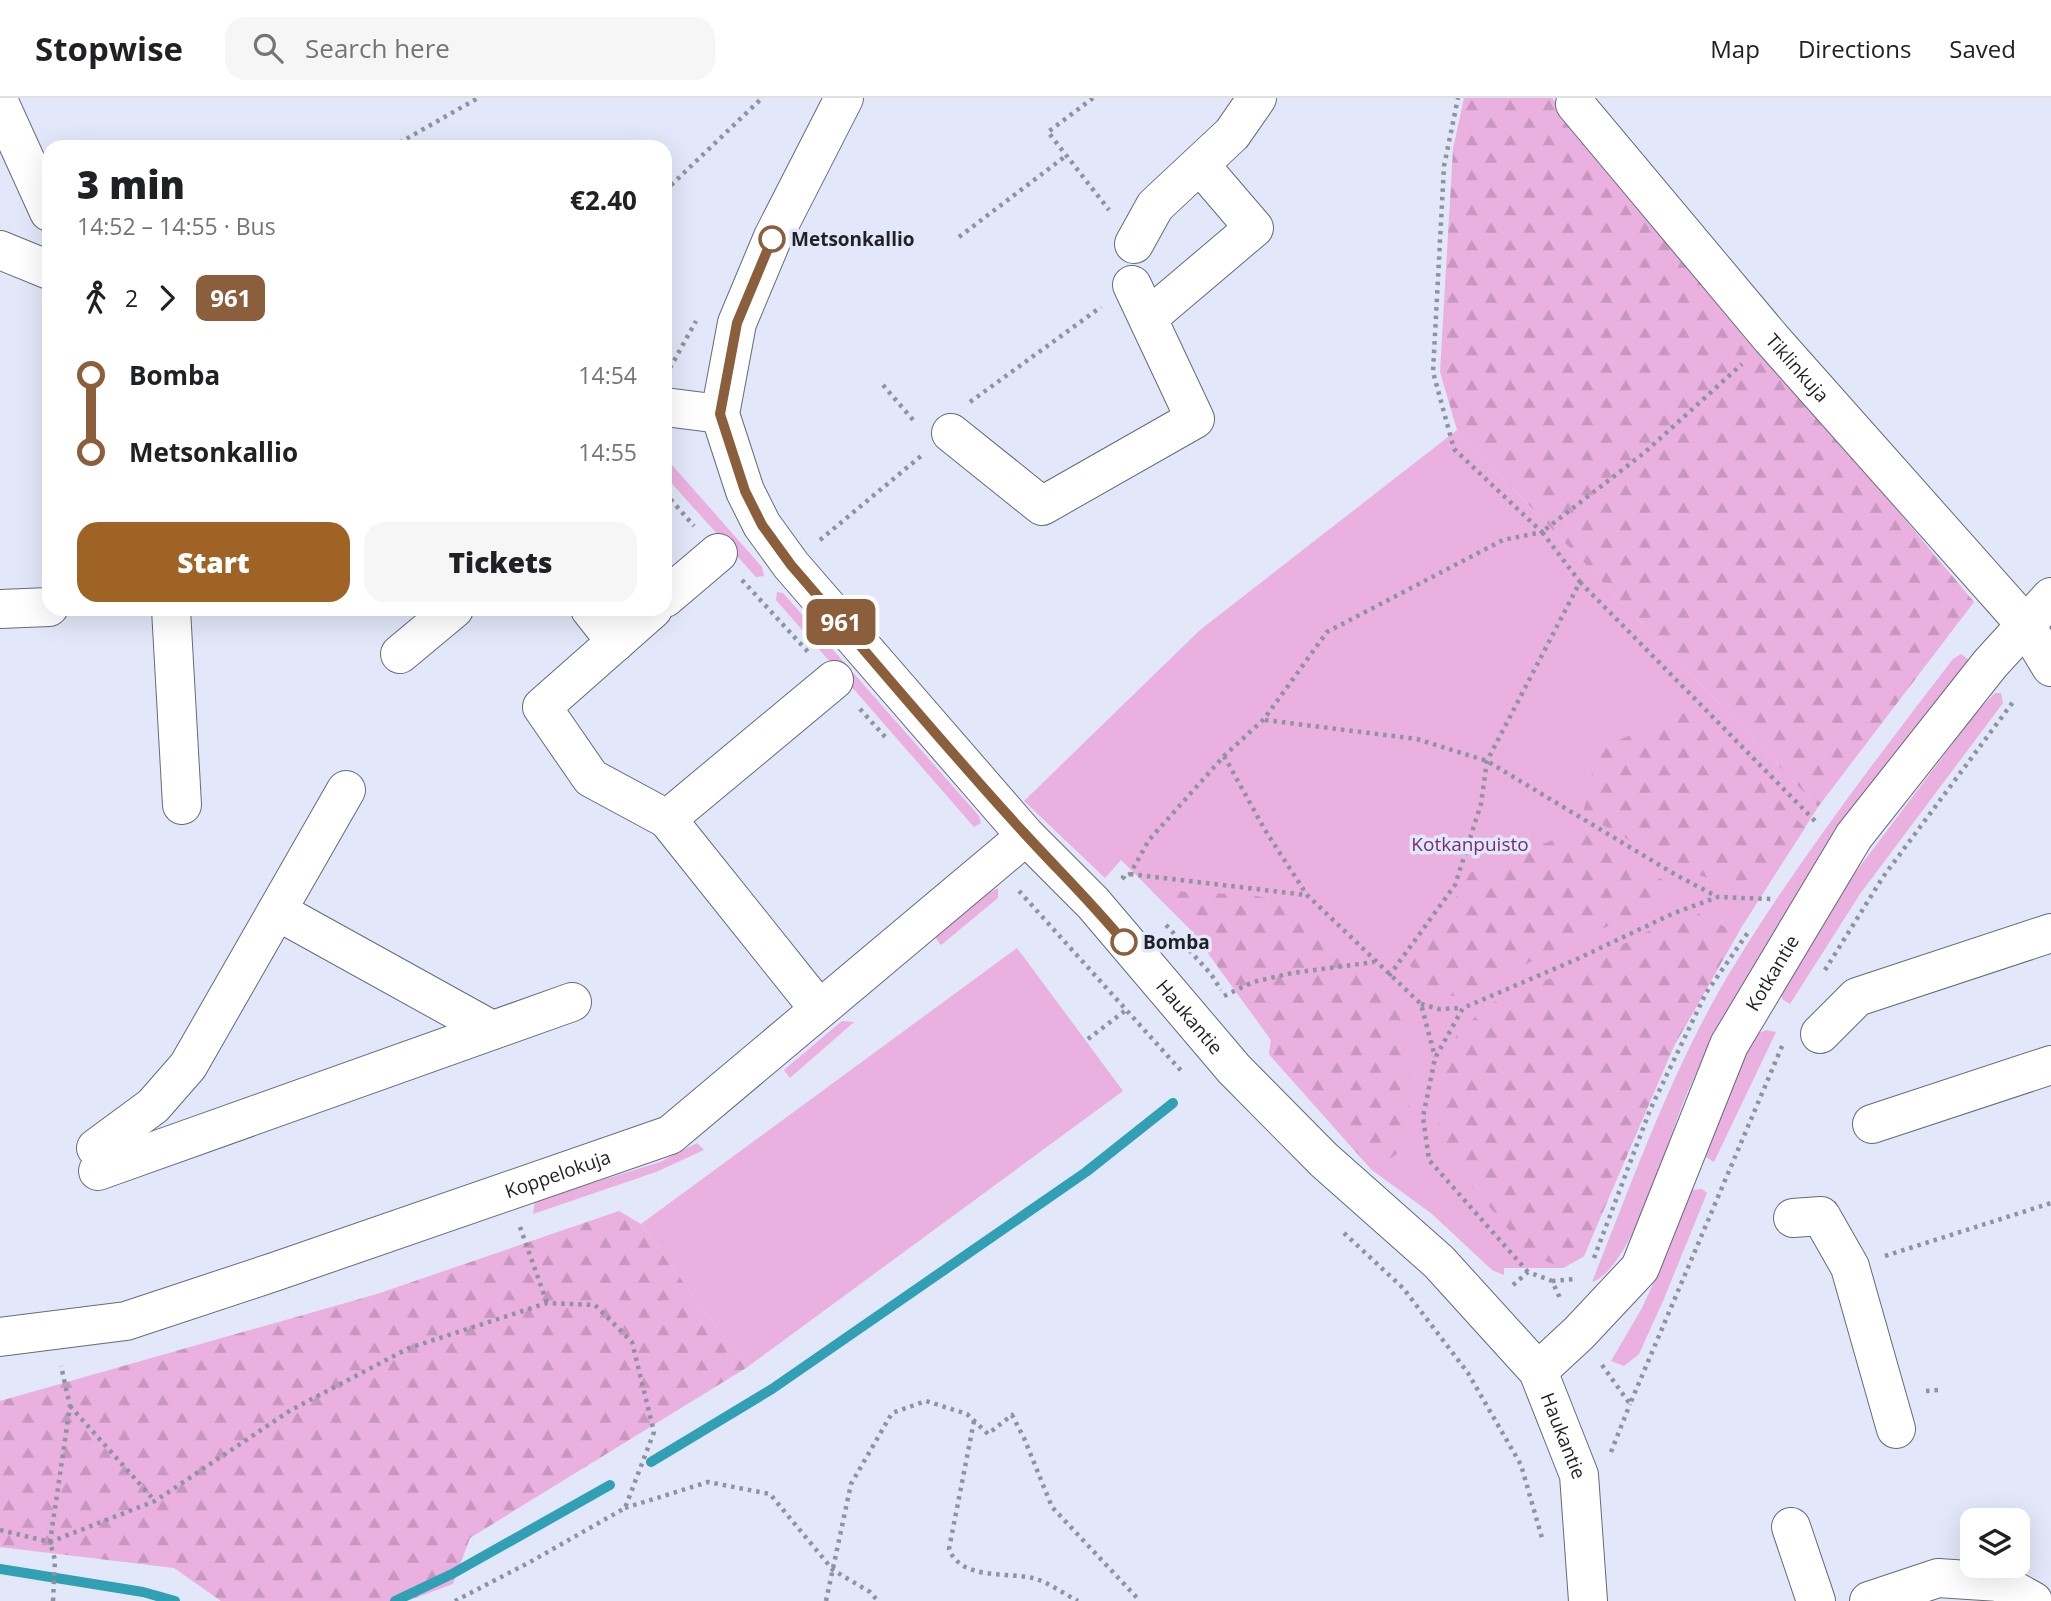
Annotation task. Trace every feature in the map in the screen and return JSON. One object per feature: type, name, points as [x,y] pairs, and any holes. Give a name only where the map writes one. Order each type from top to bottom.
[{"type":"street","name":"Haukantie","points":[[844,98],[773,237],[737,323],[720,414],[745,491],[762,525],[791,565],[1026,836],[1093,904],[1234,1069],[1324,1160],[1438,1262],[1538,1371],[1579,1475],[1588,1601]]},
{"type":"street","points":[[1135,244],[1155,206],[1232,134],[1257,98]]},
{"type":"street","points":[[0,104],[42,197]]},
{"type":"street","name":"Tiklinkuja","points":[[1575,104],[1771,338],[2025,624],[2051,667]]},
{"type":"street","points":[[943,439],[1042,506],[1195,419],[1140,301],[1254,228],[1200,164]]},
{"type":"street","points":[[27,262],[42,233]]},
{"type":"street","points":[[672,408],[720,414]]},
{"type":"street","points":[[672,592],[718,553]]},
{"type":"street","name":"Kotkantie","points":[[1538,1371],[1579,1333],[1640,1268],[1729,1045],[1854,836],[1990,664],[2051,597]]},
{"type":"street","points":[[0,609],[42,607]]},
{"type":"street","points":[[171,616],[181,805]]},
{"type":"street","points":[[400,654],[446,616]]},
{"type":"street","points":[[596,616],[616,642]]},
{"type":"street","points":[[645,616],[542,707],[590,778],[667,819],[819,1009]]},
{"type":"street","points":[[667,819],[834,680]]},
{"type":"street","points":[[346,790],[188,1066],[153,1106],[97,1159],[572,1002]]},
{"type":"street","name":"Koppelokuja","points":[[0,1337],[126,1321],[670,1135],[1026,836]]},
{"type":"street","points":[[277,911],[492,1030]]},
{"type":"street","points":[[1820,1034],[1857,997],[2051,933]]},
{"type":"street","points":[[1872,1124],[2051,1065]]},
{"type":"street","points":[[1793,1218],[1821,1216],[1850,1267],[1896,1429]]},
{"type":"street","points":[[1791,1527],[1815,1601]]},
{"type":"street","points":[[1868,1601],[1938,1578],[1999,1582],[2033,1601]]},
{"type":"path","points":[[405,140],[478,98]]},
{"type":"path","points":[[672,184],[762,98]]},
{"type":"path","points":[[1093,98],[1048,132],[1135,244]]},
{"type":"path","points":[[1458,98],[1444,166],[1433,372],[1454,449],[1542,531],[1580,582],[1820,826]]},
{"type":"path","points":[[959,237],[1067,155]]},
{"type":"path","points":[[756,595],[943,439],[960,409],[1140,301]]},
{"type":"path","points":[[1130,874],[1149,840],[1224,756],[1264,719],[1327,632],[1503,540],[1542,531],[1644,453],[1771,338]]},
{"type":"path","points":[[883,384],[943,439]]},
{"type":"path","points":[[1390,976],[1455,885],[1481,804],[1487,761],[1580,582]]},
{"type":"path","points":[[1264,719],[1417,739],[1487,761],[1676,875],[1718,897]]},
{"type":"path","points":[[1224,756],[1265,830],[1307,895],[1421,1004],[1439,1009],[1463,1008],[1575,960],[1674,913],[1718,897],[1771,899]]},
{"type":"path","points":[[1123,877],[1130,874],[1307,895]]},
{"type":"path","points":[[1224,996],[1253,982],[1292,973],[1375,962]]},
{"type":"path","points":[[1421,1004],[1435,1058]]},
{"type":"path","points":[[1463,1008],[1435,1058],[1423,1117],[1429,1160],[1528,1272]]},
{"type":"path","points":[[1088,1039],[1126,1010]]},
{"type":"path","points":[[1850,1267],[2051,1203]]},
{"type":"path","points":[[519,1227],[547,1303]]},
{"type":"path","points":[[1352,1241],[1403,1288],[1468,1373],[1521,1465],[1544,1546]]},
{"type":"path","points":[[0,1530],[50,1542],[155,1501],[291,1410],[409,1348],[547,1303],[595,1305],[632,1342],[654,1432],[625,1508]]},
{"type":"path","points":[[53,1601],[55,1560],[50,1542],[70,1406],[61,1365]]},
{"type":"path","points":[[826,1601],[851,1484],[892,1413],[926,1401],[967,1414],[988,1434],[1012,1415],[1052,1507],[1140,1601]]},
{"type":"path","points":[[70,1406],[155,1501]]},
{"type":"path","points":[[974,1421],[949,1549],[953,1559],[964,1568],[1036,1578],[1078,1601]]},
{"type":"path","points":[[455,1601],[625,1508],[708,1482],[770,1494],[833,1570],[870,1592],[878,1601]]},
{"type":"green space","points":[[1464,98],[1552,98],[1974,602],[1818,807],[1457,430],[1440,372],[1453,149]]},
{"type":"green space","name":"Kotkanpuisto","points":[[1457,430],[1818,807],[1741,928],[1674,1046],[1635,1131],[1584,1256],[1563,1268],[1504,1268],[1504,1275],[1492,1270],[1432,1214],[1372,1170],[1269,1054],[1271,1040],[1192,931],[1121,860],[1105,878],[1024,801],[1200,630]]},
{"type":"green space","points":[[672,465],[762,567],[764,576],[756,577],[672,484]]},
{"type":"green space","points":[[777,592],[783,593],[979,816],[981,823],[974,827],[776,600]]},
{"type":"green space","points":[[1961,654],[1969,660],[1840,838],[1783,921],[1739,992],[1688,1091],[1636,1226],[1622,1252],[1607,1271],[1592,1282],[1674,1080],[1735,964],[1840,809],[1953,659]]},
{"type":"green space","points":[[1995,693],[2001,693],[2003,703],[1860,894],[1790,1004],[1782,999],[1781,990],[1852,877],[1975,714]]},
{"type":"green space","points":[[1694,709],[1805,828],[1766,888],[1732,885],[1682,870],[1583,814],[1597,749]]},
{"type":"green space","points":[[1581,829],[1663,880],[1669,903],[1575,939],[1461,997],[1426,992],[1410,965],[1444,920],[1470,873]]},
{"type":"green space","points":[[998,888],[998,898],[941,945],[935,937]]},
{"type":"green space","points":[[1151,890],[1251,895],[1295,903],[1322,924],[1406,1005],[1410,1097],[1406,1148],[1372,1170],[1269,1054],[1271,1040],[1192,931]]},
{"type":"green space","points":[[1697,913],[1738,933],[1674,1046],[1584,1256],[1563,1268],[1529,1254],[1445,1154],[1436,1115],[1443,1075],[1457,1034],[1488,1005],[1597,958],[1660,925]]},
{"type":"green space","points":[[1017,948],[1123,1091],[746,1368],[641,1224]]},
{"type":"green space","points":[[842,1021],[854,1022],[790,1078],[784,1070]]},
{"type":"green space","points":[[1766,1030],[1776,1032],[1714,1162],[1703,1155],[1702,1146],[1755,1035]]},
{"type":"green space","points":[[697,1143],[704,1150],[656,1172],[533,1214],[535,1201],[660,1162]]},
{"type":"green space","points":[[1702,1189],[1707,1193],[1639,1354],[1624,1366],[1611,1361],[1642,1308],[1659,1271],[1689,1190]]},
{"type":"green space","points":[[619,1211],[641,1224],[746,1368],[470,1538],[453,1584],[407,1601],[221,1601],[174,1568],[0,1547],[0,1401],[377,1294]]},
{"type":"waterway","points":[[651,1462],[772,1389],[1086,1172],[1173,1103]]},
{"type":"waterway","points":[[395,1601],[452,1574],[610,1485]]},
{"type":"waterway","points":[[0,1569],[143,1592],[175,1601]]},
{"type":"bus line","name":"961","points":[[772,239],[737,323],[720,414],[745,491],[762,525],[791,565],[1026,836],[1093,904],[1124,942]]},
{"type":"place","name":"Metsonkallio","points":[[772,239]]},
{"type":"place","name":"Bomba","points":[[1124,942]]}]
